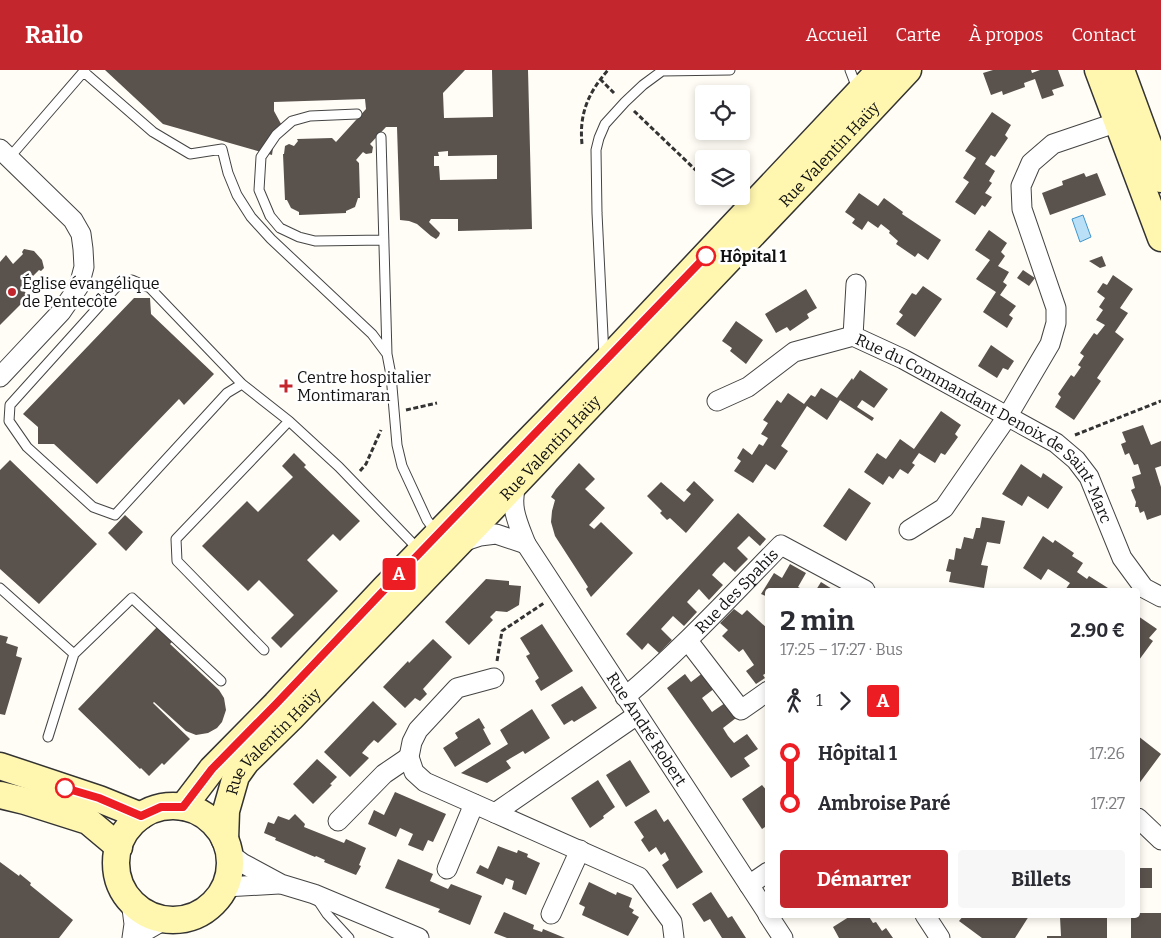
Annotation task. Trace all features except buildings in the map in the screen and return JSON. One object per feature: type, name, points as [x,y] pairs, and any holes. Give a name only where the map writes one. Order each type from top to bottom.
[{"type":"street","name":"Rue Valentin Haüy","points":[[183,807],[212,769],[276,704],[435,550],[855,81],[894,70]]},
{"type":"street","name":"Rue Valentin Haüy","points":[[228,847],[226,811],[236,776],[246,762],[292,718],[403,600],[435,550],[517,481],[834,150],[894,70]]},
{"type":"street","points":[[1098,70],[1161,238]]},
{"type":"street","points":[[1121,70],[1161,179]]},
{"type":"street","points":[[909,530],[944,508],[1007,417],[1050,344],[1056,323],[1056,308],[1022,208],[1020,186],[1031,163],[1053,144],[1118,122]]},
{"type":"street","points":[[0,377],[61,312],[79,286],[84,267],[81,234],[73,220],[4,153]]},
{"type":"street","points":[[852,336],[856,284]]},
{"type":"street","name":"Rue du Commandant Denoix de Saint-Marc","points":[[717,402],[748,387],[794,352],[852,336],[903,359],[1056,443],[1076,460],[1089,477],[1122,558],[1144,588],[1161,597]]},
{"type":"street","name":"Rue André Robert","points":[[517,481],[512,501],[514,515],[526,544],[765,910]]},
{"type":"street","points":[[435,550],[480,536],[496,534],[526,544]]},
{"type":"street","name":"Rue des Spahis","points":[[625,697],[660,668],[688,641],[781,545],[861,588]]},
{"type":"street","name":"Rue des Spahis","points":[[688,641],[741,710],[765,693]]},
{"type":"street","points":[[494,678],[457,688],[418,730],[412,742],[409,757],[414,772],[425,782],[639,877],[672,922],[674,938]]},
{"type":"street","points":[[495,813],[637,714]]},
{"type":"street","points":[[338,821],[384,774],[409,757]]},
{"type":"street","points":[[0,766],[99,798],[141,816]]},
{"type":"street","points":[[0,795],[88,821],[118,847]]},
{"type":"street","points":[[447,869],[474,804]]},
{"type":"street","points":[[228,847],[230,871],[225,887],[215,902],[201,913],[184,919],[166,919],[153,916],[141,910],[131,901],[120,882],[116,864],[118,847],[130,825],[141,816],[161,807],[183,807],[200,813],[215,824],[228,847],[242,863],[281,884],[314,894],[419,938]]},
{"type":"street","points":[[1140,820],[1161,840]]},
{"type":"street","points":[[551,914],[580,850]]},
{"type":"street","points":[[748,885],[765,874]]},
{"type":"street","points":[[225,887],[281,884]]},
{"type":"street","points":[[131,901],[134,924],[133,938]]},
{"type":"street","name":"Rue André Robert","points":[[770,918],[783,938]]},
{"type":"street","points":[[927,918],[940,938]]},
{"type":"street","points":[[133,938],[166,919]]},
{"type":"lane","points":[[605,362],[597,212],[596,150],[599,138],[605,124],[625,102],[662,71],[730,70]]},
{"type":"lane","points":[[4,153],[85,71],[153,132],[190,154],[222,149],[228,173],[237,195],[251,217],[270,239],[372,334],[387,354]]},
{"type":"lane","points":[[357,114],[310,116],[292,121],[276,135],[262,157],[259,190],[270,216],[280,228],[299,236],[315,240],[384,240]]},
{"type":"lane","points":[[381,137],[387,354],[392,385],[397,445],[402,466],[427,520],[435,550]]},
{"type":"lane","points":[[242,384],[228,393],[115,515],[93,507],[27,447],[9,422],[10,405],[119,284],[132,280],[150,288],[242,384],[289,421],[435,550]]},
{"type":"lane","points":[[264,650],[178,562],[176,539],[289,421]]},
{"type":"lane","points":[[403,600],[409,583],[435,550]]},
{"type":"lane","points":[[0,588],[74,654]]},
{"type":"lane","points":[[48,737],[74,654],[132,598],[221,681]]},
{"type":"lane","points":[[314,894],[327,914],[349,938]]},
{"type":"path","points":[[600,79],[695,169]]},
{"type":"path","points":[[1056,443],[1161,401]]},
{"type":"path","points":[[494,678],[502,631],[559,593]]},
{"type":"water","points":[[1083,215],[1091,237],[1080,242],[1072,219]]},
{"type":"bus line","name":"A","points":[[65,788],[99,798],[141,816],[161,807],[183,807],[212,769],[706,256]]},
{"type":"place","name":"Hôpital 1","points":[[706,256]]},
{"type":"place","name":"Église évangélique de Pentecôte","points":[[12,292]]},
{"type":"place","name":"Centre hospitalier Montimaran","points":[[286,386]]}]
